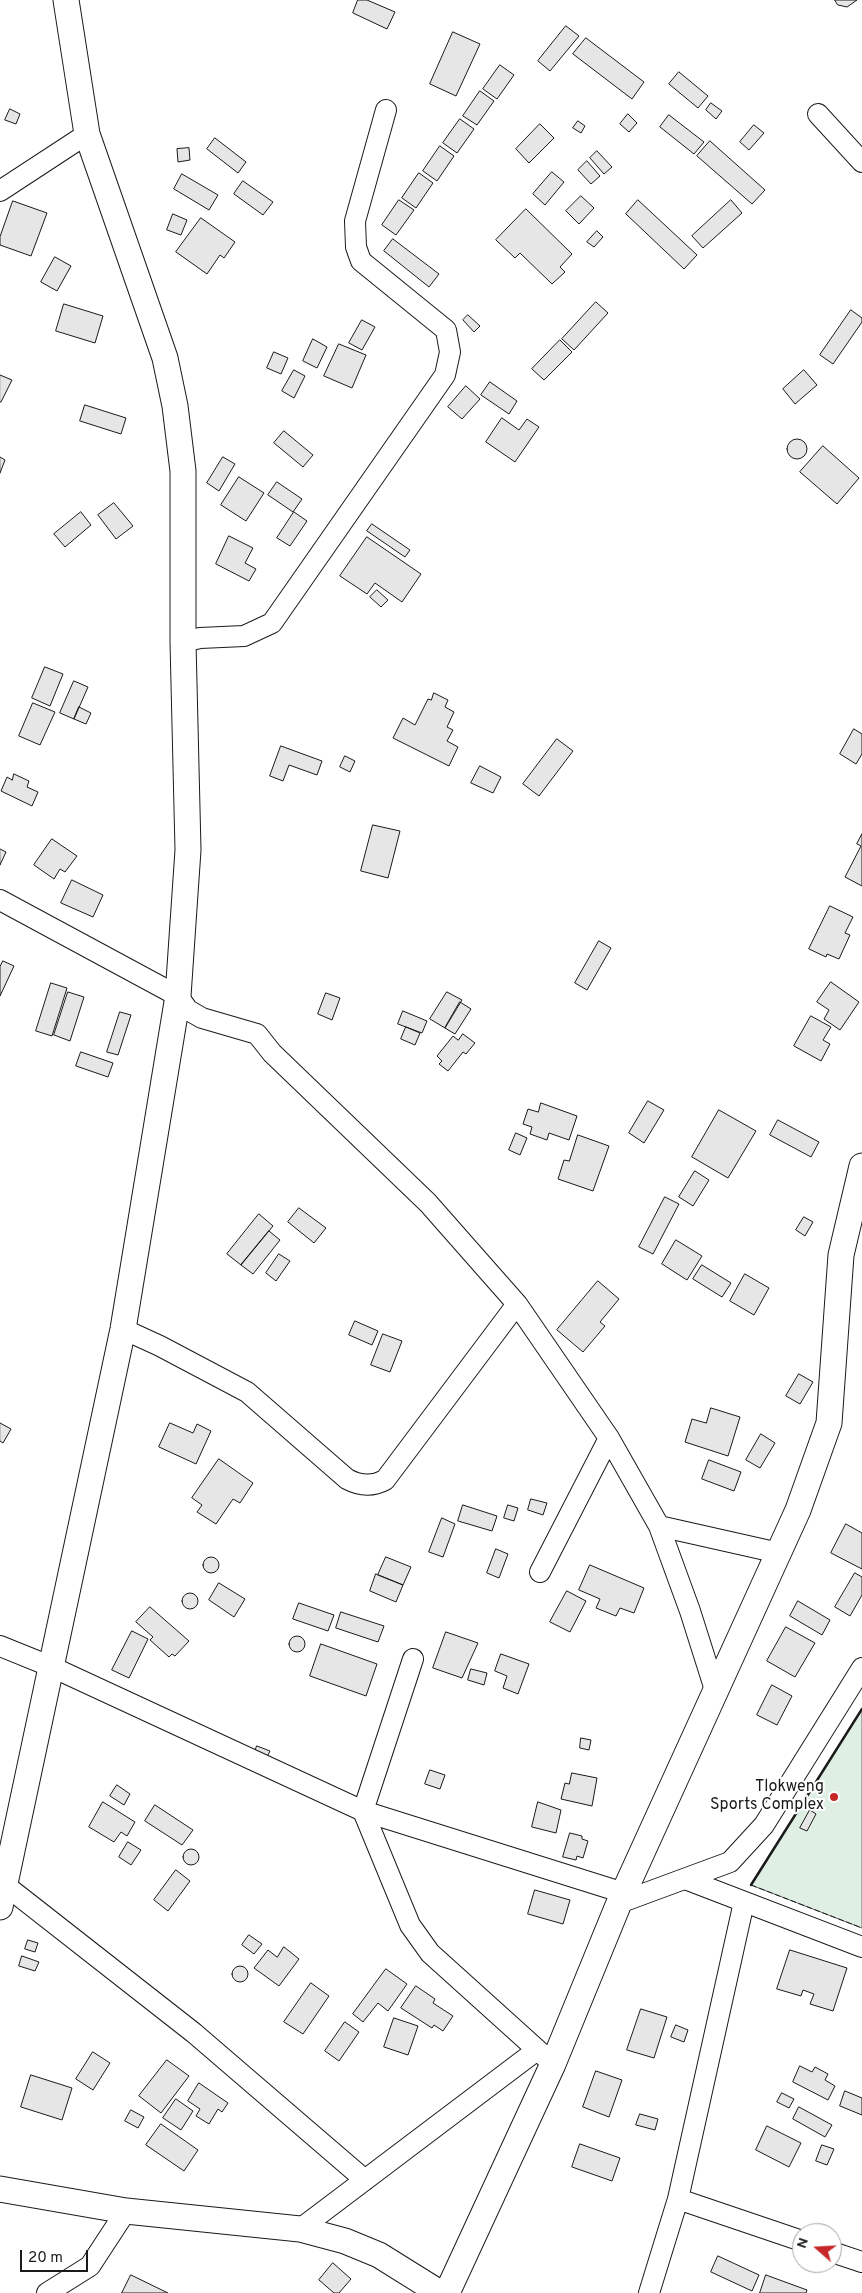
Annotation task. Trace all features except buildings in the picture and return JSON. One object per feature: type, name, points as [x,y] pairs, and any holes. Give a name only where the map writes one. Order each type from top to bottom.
[{"type":"street","points":[[66,0],[87,134],[165,358],[175,406],[183,471],[192,640],[188,850],[178,996],[123,1329],[52,1667],[2,1892],[194,2033],[366,2180]]},
{"type":"street","points":[[192,640],[244,636],[272,623],[445,375],[450,352],[446,330],[361,261],[356,247],[355,221],[386,110]]},
{"type":"street","points":[[818,114],[862,162]]},
{"type":"street","points":[[0,191],[87,134]]},
{"type":"street","points":[[0,900],[178,996],[188,1010],[202,1018],[257,1034],[272,1053],[428,1203],[517,1304],[609,1438],[659,1526],[690,1610],[716,1693]]},
{"type":"street","points":[[447,2293],[545,2057],[622,1898],[798,1510],[829,1423],[841,1255],[862,1166]]},
{"type":"street","points":[[123,1329],[160,1346],[246,1392],[347,1479],[367,1485],[377,1484],[385,1480],[517,1304]]},
{"type":"street","points":[[540,1572],[609,1438]]},
{"type":"street","points":[[659,1526],[779,1553]]},
{"type":"street","points":[[0,1646],[52,1667],[364,1811],[622,1898],[685,1879],[730,1862],[764,1825],[862,1668]]},
{"type":"street","points":[[413,1660],[364,1811],[410,1925],[430,1953],[545,2057]]},
{"type":"street","points":[[685,1879],[862,1947]]},
{"type":"street","points":[[649,2293],[678,2199],[744,1902]]},
{"type":"street","points":[[300,2229],[366,2180],[545,2057]]},
{"type":"street","points":[[0,2189],[126,2211],[300,2229],[345,2241],[379,2254],[440,2293]]},
{"type":"street","points":[[678,2199],[792,2239]]},
{"type":"street","points":[[47,2293],[90,2266],[126,2211]]},
{"type":"street","points":[[842,2255],[862,2262]]},
{"type":"green space","name":"Tlokweng Sports Complex","points":[[862,1709],[862,1928],[751,1885]]},
{"type":"fence","points":[[751,1885],[862,1928]]},
{"type":"wall","points":[[751,1885],[862,1709]]},
{"type":"place","name":"Tlokweng Sports Complex","points":[[834,1797]]}]
